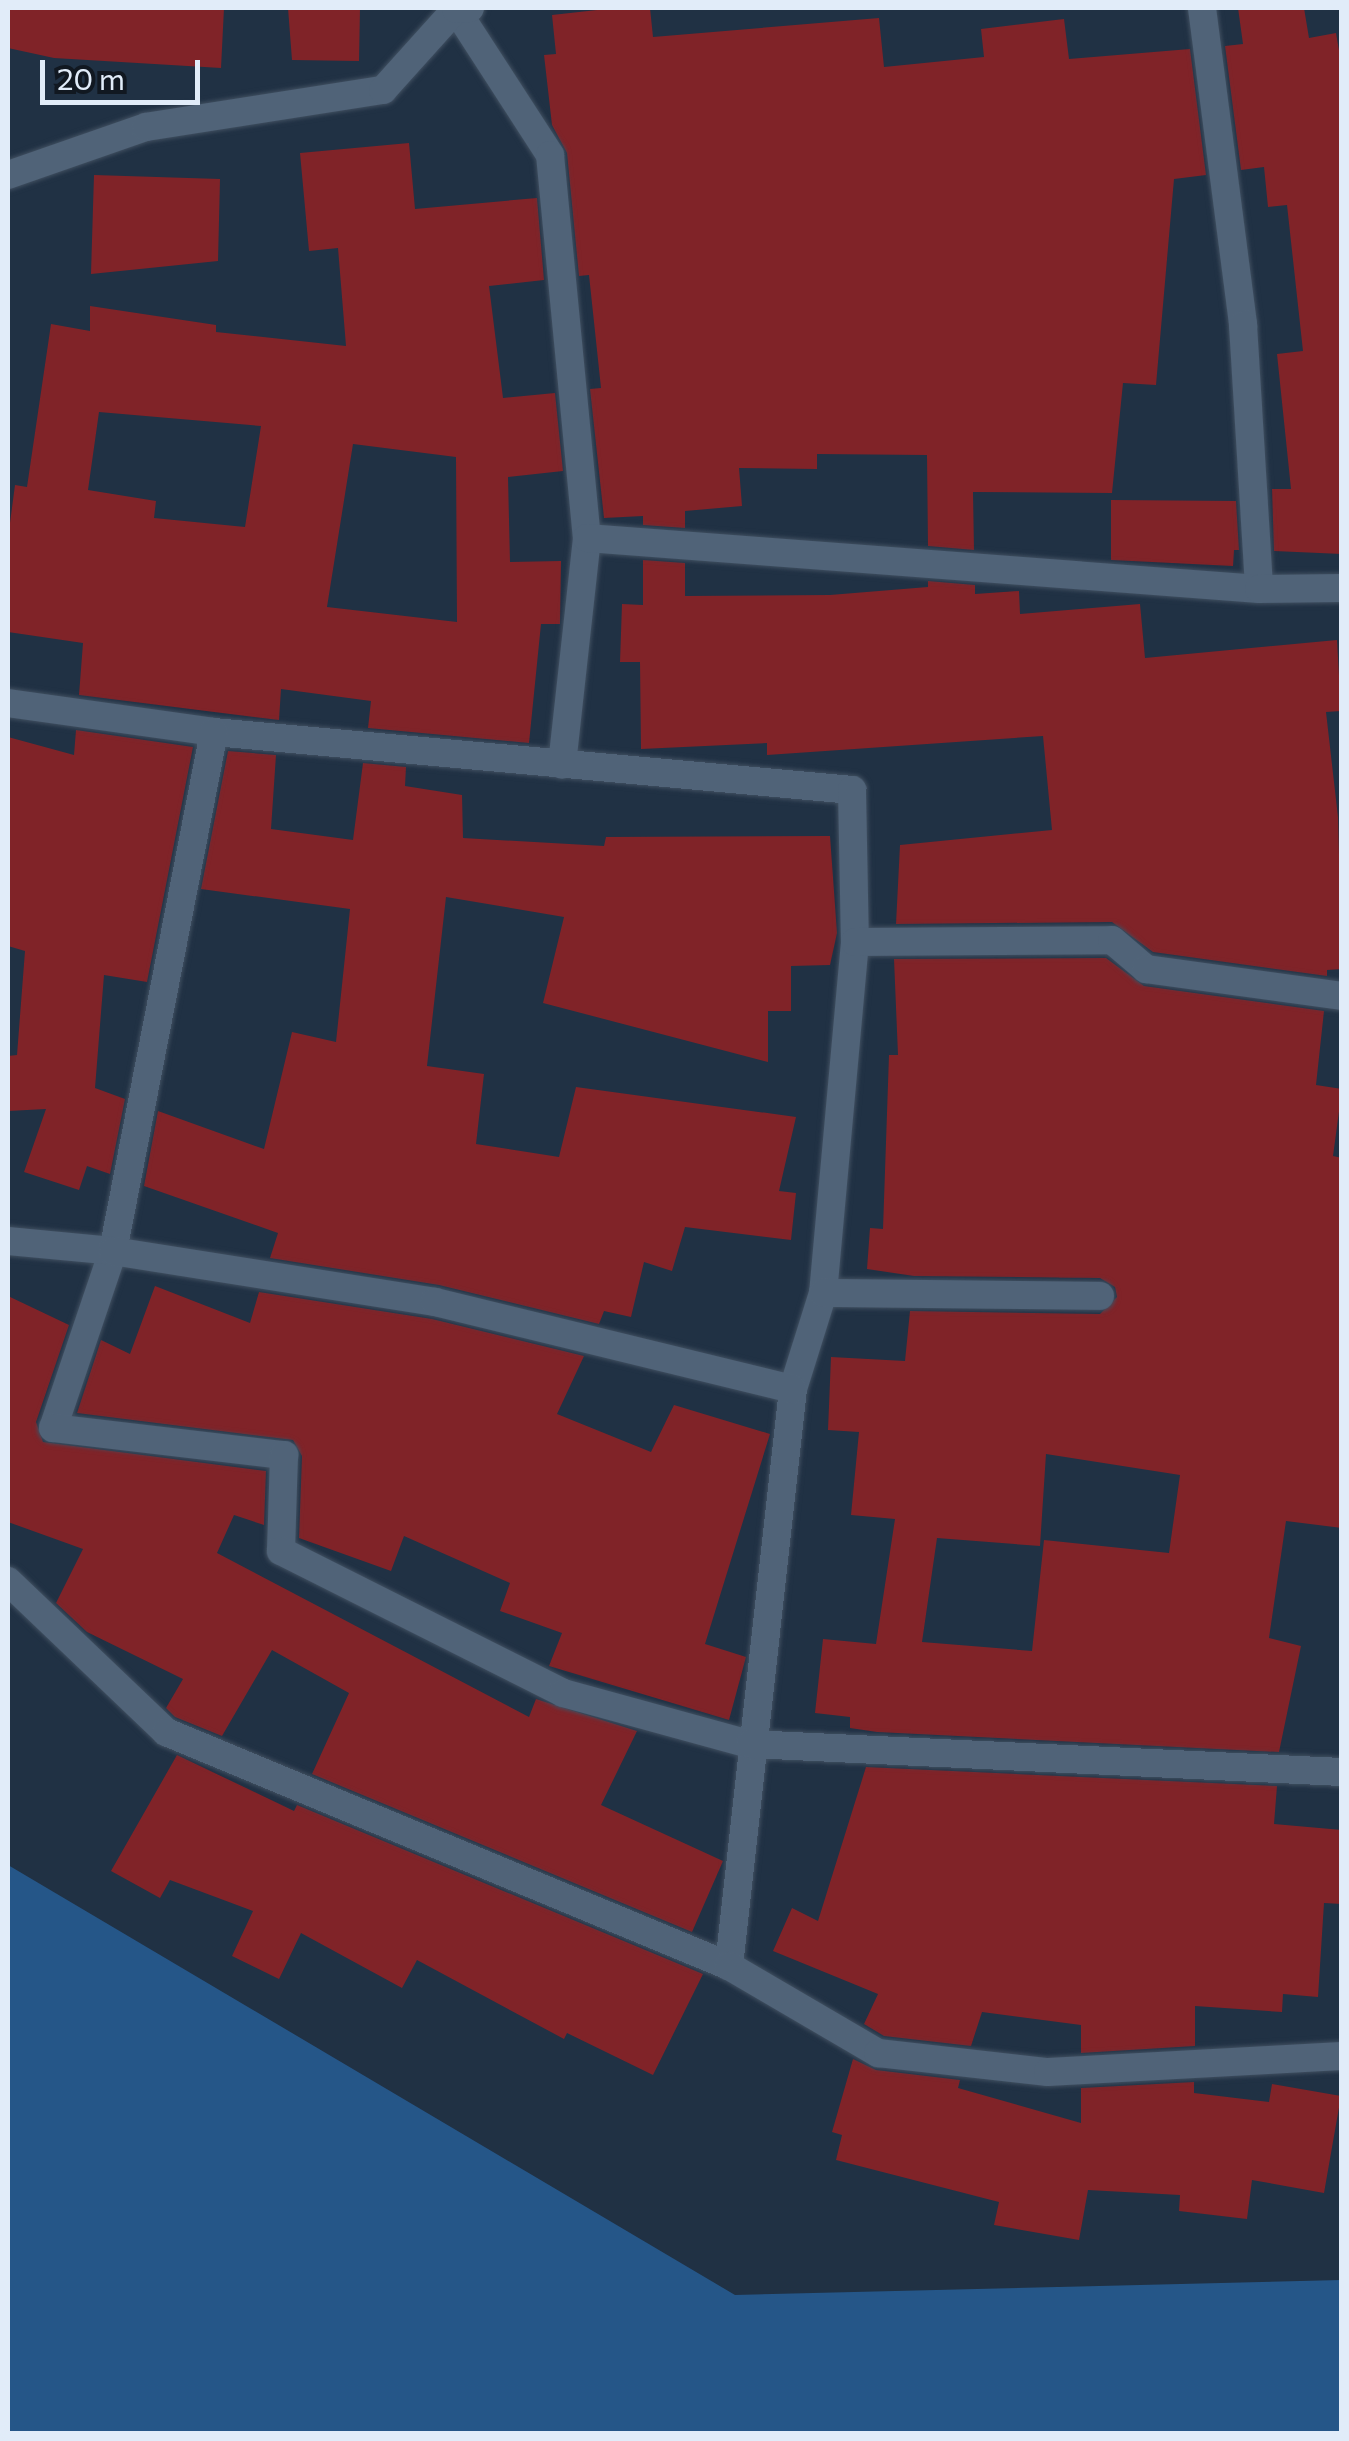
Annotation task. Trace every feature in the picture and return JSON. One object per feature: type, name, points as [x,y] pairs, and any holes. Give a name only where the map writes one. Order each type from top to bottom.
[{"type":"street","points":[[8,175],[146,127],[383,90],[456,8],[471,8]]},
{"type":"street","points":[[456,8],[550,155],[587,538],[562,765]]},
{"type":"street","points":[[1202,8],[1244,325],[1259,589]]},
{"type":"street","points":[[587,538],[1259,589],[1342,588]]},
{"type":"street","points":[[8,703],[214,732],[852,790],[855,942],[824,1292],[793,1389],[750,1744],[729,1966]]},
{"type":"street","points":[[214,732],[114,1250],[53,1428],[284,1455],[282,1551],[563,1693],[750,1744],[1342,1772]]},
{"type":"street","points":[[855,942],[1112,940],[1146,969],[1342,996]]},
{"type":"street","points":[[8,1241],[114,1250],[435,1302],[793,1389]]},
{"type":"street","points":[[824,1292],[1100,1296]]},
{"type":"street","points":[[8,1581],[166,1732],[729,1966],[878,2053],[1048,2072],[1342,2056]]},
{"type":"shaded area","points":[[8,1865],[735,2295],[1341,2280],[1341,2433],[8,2433]]},
{"type":"building","points":[[8,8],[224,8],[221,68],[54,58],[8,48]]},
{"type":"building","points":[[288,8],[360,8],[359,61],[292,60]]},
{"type":"building","points":[[650,8],[653,37],[879,18],[884,67],[984,57],[981,29],[1064,19],[1069,59],[1190,49],[1206,175],[1174,179],[1156,385],[1123,383],[1112,493],[973,492],[974,550],[928,546],[927,455],[817,454],[817,469],[739,468],[742,506],[685,511],[685,528],[643,525],[643,516],[604,518],[590,389],[601,388],[589,275],[579,276],[567,153],[552,125],[544,55],[556,54],[552,15]]},
{"type":"building","points":[[1238,8],[1304,8],[1309,38],[1336,33],[1342,68],[1342,554],[1274,551],[1272,489],[1291,489],[1277,354],[1303,351],[1287,205],[1268,207],[1264,167],[1241,170],[1225,46],[1243,44]]},
{"type":"building","points":[[409,143],[415,209],[537,198],[544,280],[489,286],[503,398],[555,393],[563,471],[508,477],[510,562],[561,561],[560,624],[541,624],[529,743],[368,728],[371,701],[281,689],[279,720],[79,695],[83,643],[8,632],[8,538],[15,485],[27,487],[51,324],[90,331],[90,306],[216,325],[216,332],[346,346],[338,248],[309,251],[300,153]],"holes":[[[99,412],[261,426],[245,527],[154,518],[156,501],[88,490]],[[353,444],[456,457],[457,622],[327,607]]]},
{"type":"building","points":[[94,175],[220,179],[218,261],[91,274]]},
{"type":"building","points":[[1111,500],[1236,501],[1239,550],[1234,550],[1233,566],[1111,560]]},
{"type":"building","points":[[643,560],[685,563],[685,596],[830,595],[928,587],[928,581],[975,585],[975,594],[1019,591],[1020,614],[1140,604],[1145,658],[1337,640],[1341,711],[1326,712],[1338,817],[1342,969],[1327,970],[1327,976],[1153,952],[1112,922],[896,924],[900,845],[1052,830],[1043,736],[767,755],[767,743],[641,749],[640,662],[620,662],[622,604],[643,605]]},
{"type":"building","points":[[76,730],[193,747],[147,982],[104,975],[95,1088],[125,1099],[110,1174],[87,1166],[79,1190],[24,1172],[46,1109],[8,1111],[8,1056],[17,1055],[25,951],[8,946],[8,737],[74,755]]},
{"type":"building","points":[[228,751],[276,755],[271,829],[353,840],[363,763],[406,767],[405,786],[462,795],[463,838],[604,846],[606,837],[830,836],[837,933],[830,965],[791,966],[791,1011],[768,1011],[768,1062],[543,1003],[564,917],[446,897],[427,1066],[484,1074],[476,1144],[559,1157],[576,1087],[796,1117],[779,1191],[796,1193],[791,1240],[685,1227],[672,1271],[644,1262],[631,1317],[604,1311],[599,1324],[439,1285],[270,1258],[278,1233],[144,1186],[158,1111],[264,1149],[292,1032],[336,1042],[350,909],[201,889]]},
{"type":"building","points":[[1106,958],[1144,986],[1324,1011],[1316,1085],[1342,1089],[1333,1156],[1342,1158],[1342,1528],[1286,1521],[1269,1638],[1301,1646],[1279,1752],[877,1732],[850,1728],[850,1717],[815,1713],[823,1639],[876,1644],[895,1519],[851,1515],[859,1432],[828,1430],[831,1357],[905,1361],[910,1311],[1100,1314],[1117,1297],[1115,1287],[1100,1278],[914,1276],[867,1269],[870,1228],[883,1229],[889,1055],[898,1055],[894,959]],"holes":[[[1046,1454],[1180,1475],[1169,1553],[1044,1540],[1032,1651],[922,1642],[937,1538],[1040,1546]]]},
{"type":"building","points":[[155,1286],[250,1323],[259,1292],[432,1319],[584,1356],[557,1414],[651,1452],[674,1405],[770,1434],[705,1644],[746,1657],[729,1720],[549,1666],[562,1633],[500,1611],[510,1583],[404,1536],[391,1571],[299,1538],[302,1456],[293,1440],[77,1413],[101,1340],[130,1354]]},
{"type":"building","points":[[8,1296],[69,1325],[36,1422],[43,1442],[266,1471],[264,1525],[234,1515],[217,1553],[529,1717],[536,1699],[637,1731],[601,1805],[723,1861],[692,1932],[312,1774],[349,1693],[272,1650],[222,1736],[175,1717],[166,1708],[183,1679],[87,1632],[56,1603],[83,1549],[8,1522]]},
{"type":"building","points":[[177,1755],[294,1811],[297,1805],[703,1974],[653,2075],[567,2033],[564,2039],[417,1960],[402,1988],[301,1933],[279,1979],[232,1956],[253,1911],[170,1880],[160,1898],[111,1871]]},
{"type":"building","points":[[866,1767],[1277,1786],[1274,1824],[1342,1830],[1342,1904],[1324,1903],[1318,1997],[1283,1994],[1282,2012],[1195,2006],[1195,2046],[1081,2053],[1081,2025],[982,2012],[971,2046],[884,2036],[864,2024],[878,1994],[773,1951],[792,1908],[818,1921]]},
{"type":"building","points":[[853,2059],[876,2070],[960,2080],[958,2088],[1081,2123],[1081,2088],[1194,2082],[1194,2093],[1269,2102],[1272,2084],[1341,2096],[1324,2193],[1252,2180],[1247,2219],[1179,2211],[1180,2195],[1088,2190],[1079,2240],[994,2225],[999,2202],[836,2160],[842,2135],[832,2132]]}]
